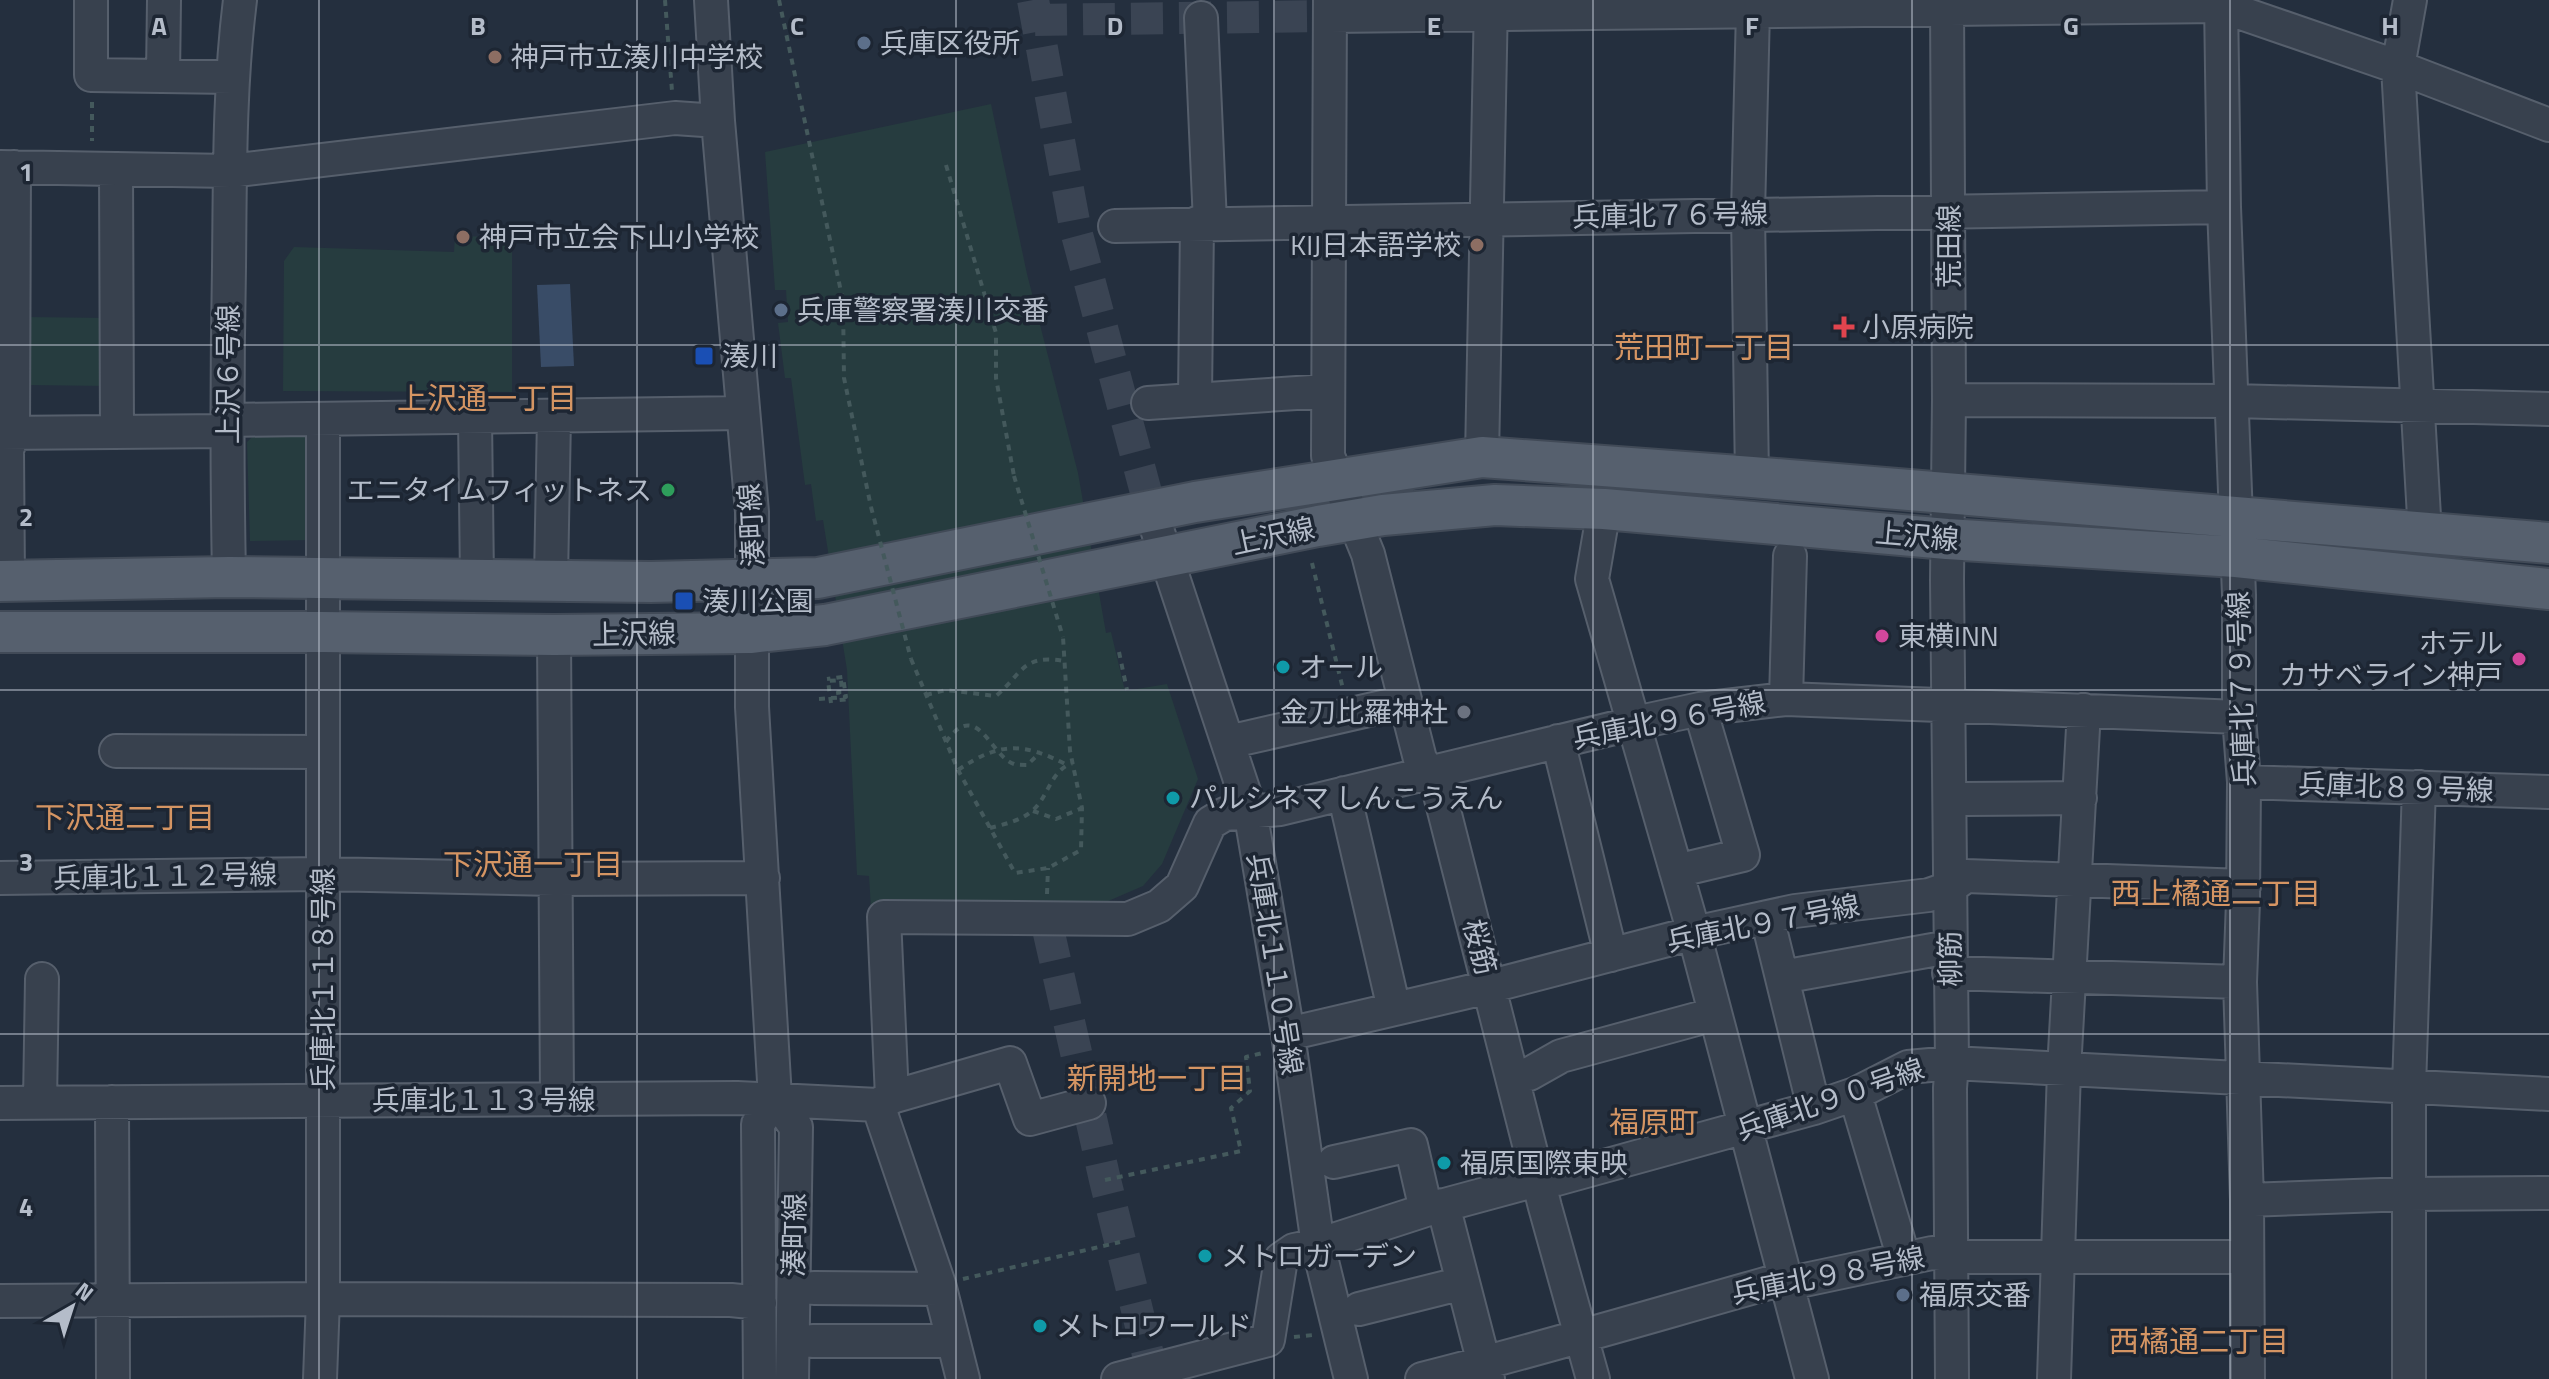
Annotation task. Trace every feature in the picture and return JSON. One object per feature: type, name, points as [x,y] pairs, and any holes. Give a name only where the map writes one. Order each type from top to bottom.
[{"type":"main road","name":"上沢線","points":[[4,581],[229,577],[651,582],[818,578],[1151,511],[1337,478],[1482,457],[2549,543]]},
{"type":"main road","name":"上沢線","points":[[0,632],[750,633],[825,625],[1354,520],[1495,505],[1604,509],[1947,539],[2236,557],[2549,589]]},
{"type":"street","points":[[91,0],[91,75],[233,77]]},
{"type":"street","points":[[163,76],[164,0]]},
{"type":"street","name":"上沢６号線","points":[[229,577],[230,171],[233,77],[240,0]]},
{"type":"street","name":"湊町線","points":[[711,0],[718,121],[752,512],[752,707],[775,1098],[796,1127],[792,1379]]},
{"type":"street","points":[[2410,0],[2398,67],[2425,534]]},
{"type":"street","points":[[1330,8],[1753,10],[1947,4],[2221,3],[2549,125]]},
{"type":"street","name":"兵庫北７９号線","points":[[2221,3],[2239,717],[2244,782],[2240,982],[2247,1200],[2248,1379]]},
{"type":"street","name":"荒田線","points":[[1947,4],[1947,539]]},
{"type":"street","points":[[1482,457],[1490,7]]},
{"type":"street","name":"桜筋","points":[[1330,8],[1328,456],[1368,554],[1420,759],[1438,787],[1593,1379]]},
{"type":"street","points":[[1752,477],[1748,213],[1753,10]]},
{"type":"street","points":[[1195,398],[1204,223],[1201,18]]},
{"type":"street","points":[[4,581],[7,167],[230,171],[675,118],[718,121]]},
{"type":"street","points":[[104,169],[117,432]]},
{"type":"street","name":"兵庫北７６号線","points":[[1115,226],[2224,207]]},
{"type":"street","points":[[1148,403],[1327,391]]},
{"type":"street","points":[[1949,400],[2233,401],[2549,409]]},
{"type":"street","points":[[6,433],[117,432],[323,419],[743,413]]},
{"type":"street","points":[[551,579],[554,417]]},
{"type":"street","points":[[475,418],[477,579]]},
{"type":"street","name":"兵庫北１１８号線","points":[[320,1379],[323,1299],[323,419]]},
{"type":"street","points":[[1604,509],[1592,579],[1694,933],[1812,1379]]},
{"type":"street","name":"兵庫北１１０号線","points":[[1151,511],[1250,810],[1276,1044],[1318,1245],[1351,1379]]},
{"type":"street","name":"柳筋","points":[[1947,539],[1952,1379]]},
{"type":"street","points":[[1786,699],[1790,556]]},
{"type":"street","points":[[554,635],[557,1099]]},
{"type":"street","name":"兵庫北９６号線","points":[[885,1101],[884,917],[1047,913],[1128,919],[1159,906],[1182,886],[1210,823],[1225,814],[1280,809],[1700,709],[1786,699],[2239,717]]},
{"type":"street","points":[[1228,742],[1404,702]]},
{"type":"street","points":[[1676,871],[1743,855],[1700,709]]},
{"type":"street","points":[[2054,1379],[2064,1070],[2084,710]]},
{"type":"street","points":[[1558,741],[1611,955]]},
{"type":"street","points":[[116,751],[323,752]]},
{"type":"street","name":"兵庫北８９号線","points":[[2244,782],[2549,792]]},
{"type":"street","points":[[2409,1379],[2409,1087],[2419,787]]},
{"type":"street","points":[[1344,793],[1394,1009]]},
{"type":"street","points":[[1965,799],[2080,798]]},
{"type":"street","name":"兵庫北１１２号線","points":[[0,878],[323,874],[555,879],[763,878]]},
{"type":"street","name":"兵庫北９７号線","points":[[1276,1044],[1394,1009],[1694,933],[1795,911],[1929,895],[1949,888],[1966,876],[2244,886]]},
{"type":"street","points":[[1767,917],[1814,1108]]},
{"type":"street","points":[[1782,977],[1949,960],[2069,975],[2240,982]]},
{"type":"street","points":[[40,1102],[42,979]]},
{"type":"street","points":[[1529,1074],[1561,1056],[1715,1014]]},
{"type":"street","name":"兵庫北１１３号線","points":[[0,1103],[775,1098],[885,1101],[1010,1063],[1030,1119],[1089,1103]]},
{"type":"street","name":"兵庫北９０号線","points":[[1118,1379],[1268,1340],[1281,1259],[1294,1250],[1522,1184],[1745,1129],[1855,1094],[1908,1067],[1952,1063],[2549,1094]]},
{"type":"street","points":[[1855,1094],[1904,1259]]},
{"type":"street","name":"湊町線","points":[[760,1379],[758,1124],[775,1098]]},
{"type":"street","points":[[885,1101],[963,1379]]},
{"type":"street","points":[[112,1102],[113,1379]]},
{"type":"street","points":[[1334,1162],[1411,1145],[1463,1283],[1486,1371]]},
{"type":"street","points":[[2247,1200],[2549,1193]]},
{"type":"street","name":"兵庫北９８号線","points":[[1422,1379],[1486,1371],[1581,1337],[1776,1281],[1795,1282],[1932,1253],[2246,1257]]},
{"type":"street","points":[[1359,1309],[1463,1283]]},
{"type":"street","points":[[814,1288],[939,1286]]},
{"type":"street","points":[[0,1301],[731,1300],[760,1303]]},
{"type":"street","points":[[813,1341],[953,1341]]},
{"type":"path","points":[[665,0],[673,99]]},
{"type":"path","points":[[779,0],[843,301],[844,378],[871,507],[911,659],[958,770],[1015,873],[1048,868],[1081,850],[1082,808],[1070,764],[1063,637],[1014,476],[996,378],[996,333],[946,165]]},
{"type":"path","points":[[91,75],[104,169]]},
{"type":"path","points":[[1312,563],[1350,716]]},
{"type":"path","points":[[1119,652],[1127,690]]},
{"type":"path","points":[[926,695],[946,690],[996,696],[1031,661],[1046,658],[1064,661]]},
{"type":"path","points":[[819,699],[830,701],[846,697],[843,677],[827,679]]},
{"type":"path","points":[[830,701],[828,681],[841,680],[839,700],[851,699]]},
{"type":"path","points":[[946,743],[958,728],[966,726],[983,733],[1015,765],[1027,765],[1041,752]]},
{"type":"path","points":[[958,770],[998,749],[1015,747],[1041,752],[1070,764]]},
{"type":"path","points":[[990,828],[1020,820],[1033,811],[1046,795],[1054,776],[1070,764]]},
{"type":"path","points":[[1033,811],[1056,819],[1082,808]]},
{"type":"path","points":[[1047,913],[1048,868]]},
{"type":"path","points":[[1105,1180],[1241,1151],[1231,1108],[1250,1091],[1246,1057],[1276,1044]]},
{"type":"path","points":[[939,1286],[1120,1242]]},
{"type":"path","points":[[1289,1338],[1316,1334]]},
{"type":"green space","points":[[991,104],[1027,274],[1078,473],[1106,633],[1111,632],[1125,691],[1167,684],[1198,779],[1162,864],[1143,886],[1099,905],[871,908],[869,876],[857,875],[847,670],[823,520],[816,521],[811,484],[805,485],[791,378],[785,378],[778,323],[788,322],[786,290],[775,290],[765,152]]},
{"type":"green space","points":[[455,236],[512,237],[512,392],[283,391],[284,261],[294,247],[454,252]]},
{"type":"green space","points":[[26,317],[108,318],[107,386],[26,385]]},
{"type":"green space","points":[[309,424],[314,540],[250,541],[247,442],[264,425]]},
{"type":"water","points":[[570,284],[574,366],[541,367],[537,285]]},
{"type":"tunnel","points":[[1033,0],[1075,227],[1151,511]]},
{"type":"tunnel","points":[[1035,20],[1330,16]]},
{"type":"tunnel","points":[[1048,929],[1154,1379]]},
{"type":"place","name":"兵庫区役所","points":[[864,43]]},
{"type":"place","name":"神戸市立湊川中学校","points":[[495,57]]},
{"type":"place","name":"神戸市立会下山小学校","points":[[463,237]]},
{"type":"place","name":"KIJ日本語学校","points":[[1477,245]]},
{"type":"place","name":"兵庫警察署湊川交番","points":[[781,310]]},
{"type":"place","name":"小原病院","points":[[1844,327]]},
{"type":"place","name":"湊川","points":[[704,356]]},
{"type":"place","name":"エニタイムフィットネス","points":[[668,490]]},
{"type":"place","name":"湊川公園","points":[[684,601]]},
{"type":"place","name":"東横INN","points":[[1882,636]]},
{"type":"place","name":"ホテル カサベライン神戸","points":[[2519,659]]},
{"type":"place","name":"オール","points":[[1283,667]]},
{"type":"place","name":"金刀比羅神社","points":[[1464,712]]},
{"type":"place","name":"パルシネマ しんこうえん","points":[[1173,798]]},
{"type":"place","name":"福原国際東映","points":[[1444,1163]]},
{"type":"place","name":"メトロガーデン","points":[[1205,1256]]},
{"type":"place","name":"福原交番","points":[[1903,1295]]},
{"type":"place","name":"メトロワールド","points":[[1040,1326]]},
{"type":"district","name":"荒田町一丁目","points":[[1704,348]]},
{"type":"district","name":"上沢通一丁目","points":[[487,399]]},
{"type":"district","name":"下沢通二丁目","points":[[125,818]]},
{"type":"district","name":"下沢通一丁目","points":[[533,865]]},
{"type":"district","name":"西上橘通二丁目","points":[[2216,894]]},
{"type":"district","name":"新開地一丁目","points":[[1157,1079]]},
{"type":"district","name":"福原町","points":[[1654,1123]]},
{"type":"district","name":"西橘通二丁目","points":[[2199,1342]]}]
